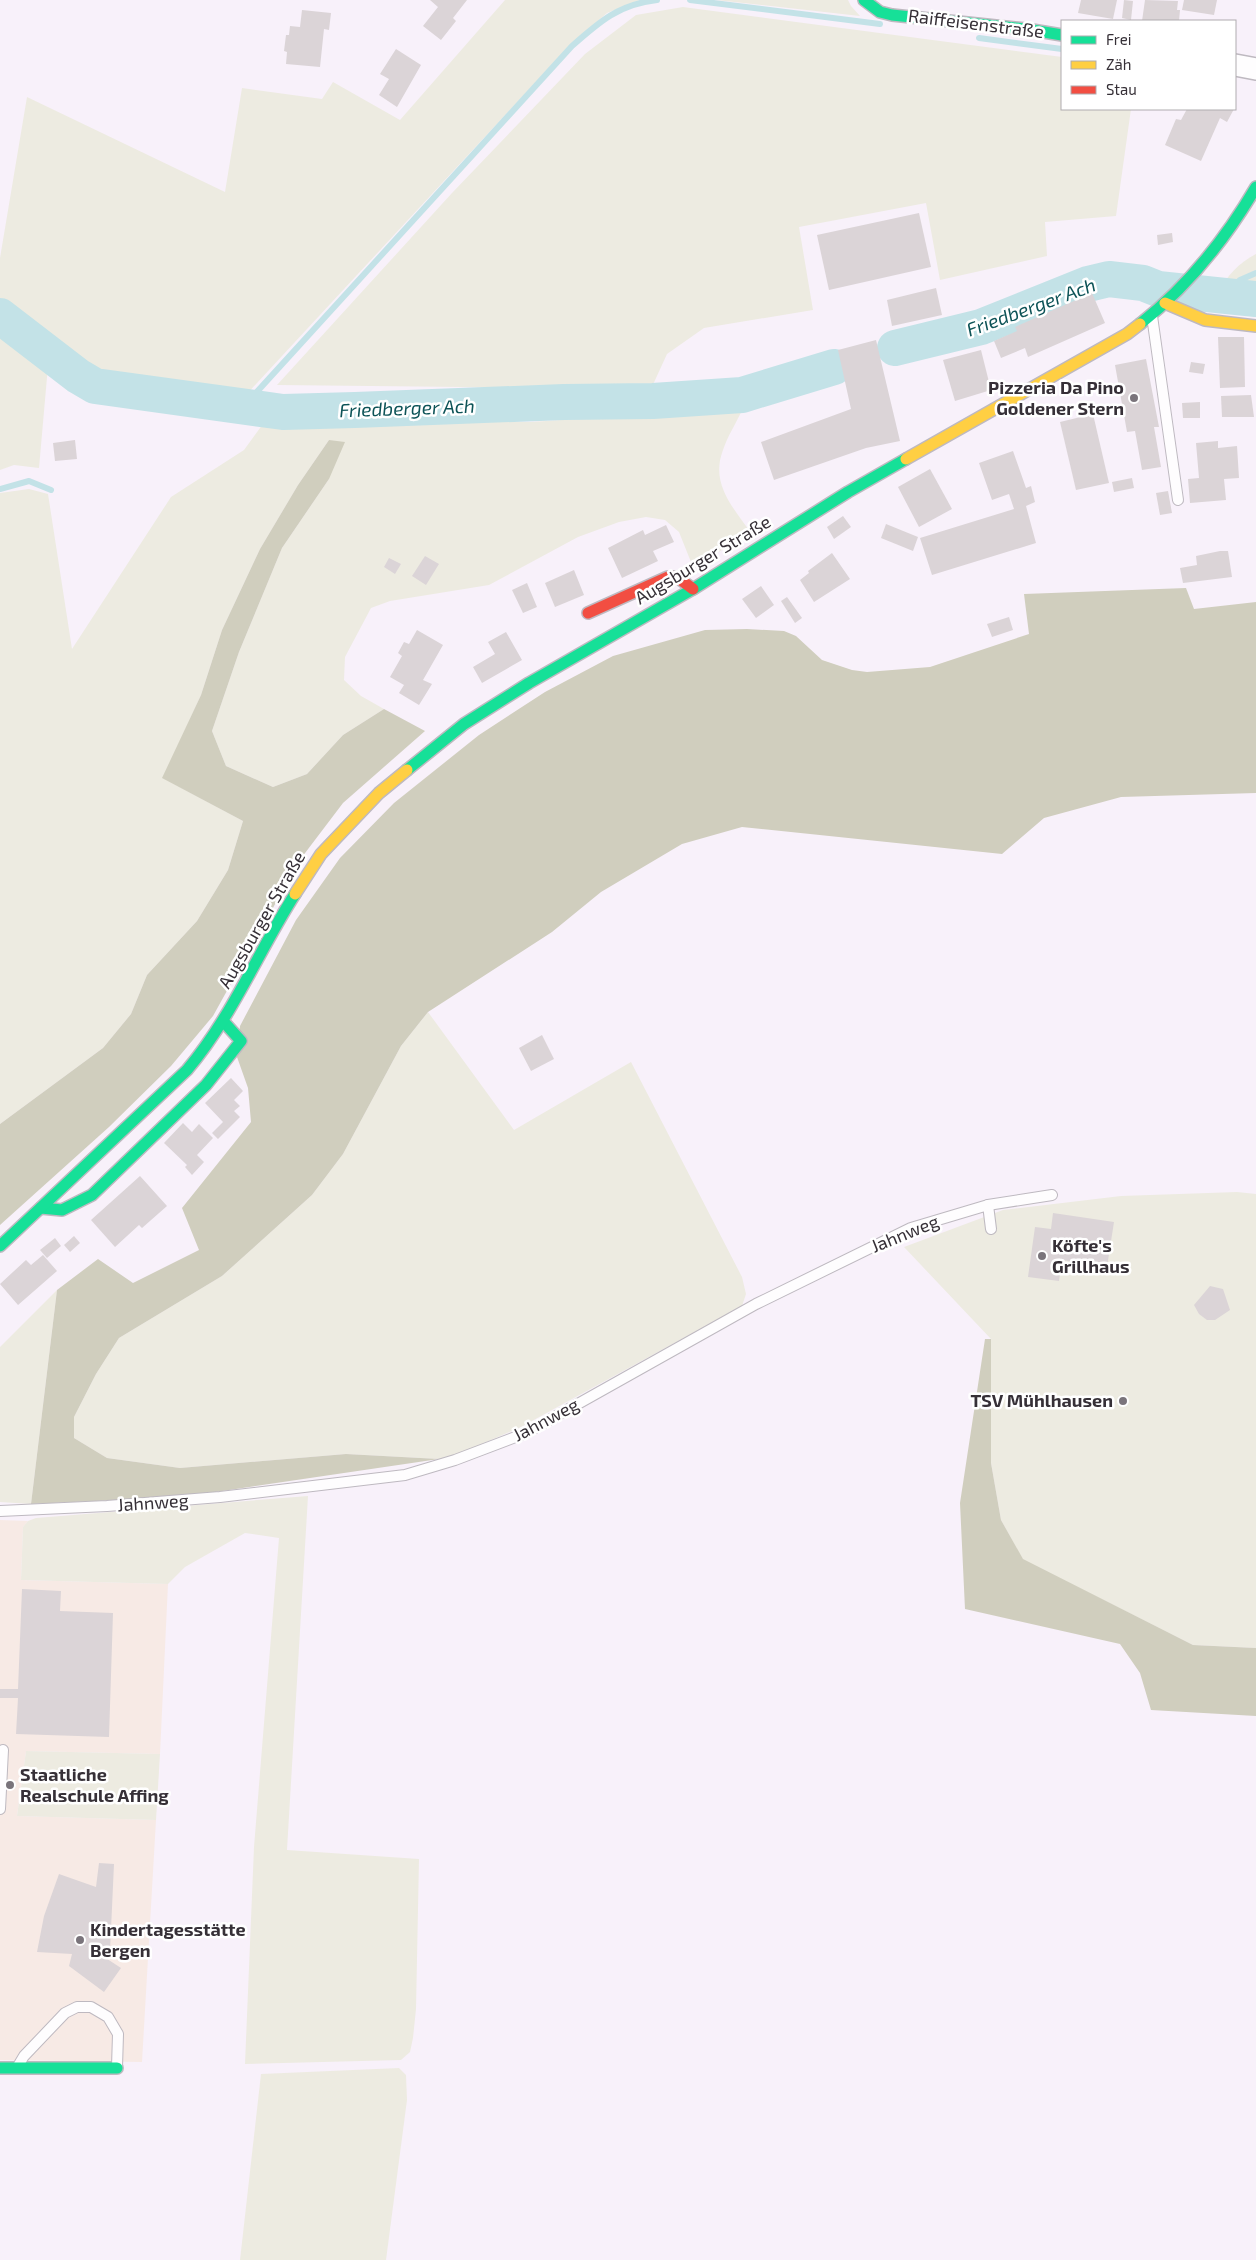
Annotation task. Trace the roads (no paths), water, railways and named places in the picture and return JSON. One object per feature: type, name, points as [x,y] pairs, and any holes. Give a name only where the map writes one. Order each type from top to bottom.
[{"type":"main road","name":"Raiffeisenstraße","points":[[864,0],[880,12],[892,15],[1026,29],[1061,35]]},
{"type":"main road","name":"Augsburger Straße","points":[[0,1246],[186,1070],[203,1051],[223,1021],[277,922],[321,854],[379,793],[464,724],[529,683],[693,589],[848,492],[1100,350],[1152,315],[1195,275],[1224,240],[1256,187]]},
{"type":"main road","points":[[1169,300],[1204,320],[1256,326]]},
{"type":"main road","points":[[588,613],[668,577],[677,577],[693,589]]},
{"type":"main road","points":[[42,1208],[62,1210],[92,1195],[206,1085],[240,1041],[223,1021]]},
{"type":"main road","points":[[0,2068],[117,2068]]},
{"type":"street","points":[[1236,65],[1256,69]]},
{"type":"lane","points":[[1152,315],[1178,500]]},
{"type":"lane","name":"Jahnweg","points":[[0,1511],[107,1506],[267,1492],[405,1474],[455,1460],[526,1433],[756,1304],[902,1232],[988,1205],[1052,1195]]},
{"type":"lane","points":[[988,1205],[991,1230]]},
{"type":"lane","points":[[0,1809],[3,1750]]},
{"type":"lane","points":[[17,2068],[31,2049],[65,2013],[77,2007],[91,2007],[108,2017],[118,2034],[117,2068]]},
{"type":"waterway","points":[[244,406],[572,46],[610,15],[631,6],[657,0]]},
{"type":"waterway","points":[[690,0],[880,24]]},
{"type":"waterway","points":[[979,38],[1061,49]]},
{"type":"waterway","points":[[1223,296],[1240,280],[1256,273]]},
{"type":"waterway","name":"Friedberger Ach","points":[[895,348],[981,327],[1088,284],[1109,279],[1143,283],[1158,289],[1256,299]]},
{"type":"waterway","name":"Friedberger Ach","points":[[0,316],[78,376],[95,386],[283,412],[564,402],[653,401],[742,395],[834,367]]},
{"type":"waterway","points":[[0,489],[29,481],[51,490]]},
{"type":"place","name":"Pizzeria Da Pino Goldener Stern","points":[[1134,398]]},
{"type":"place","name":"Köfte's Grillhaus","points":[[1042,1256]]},
{"type":"place","name":"TSV Mühlhausen","points":[[1123,1401]]},
{"type":"place","name":"Staatliche Realschule Affing","points":[[10,1785]]},
{"type":"place","name":"Kindertagesstätte Bergen","points":[[80,1940]]}]
